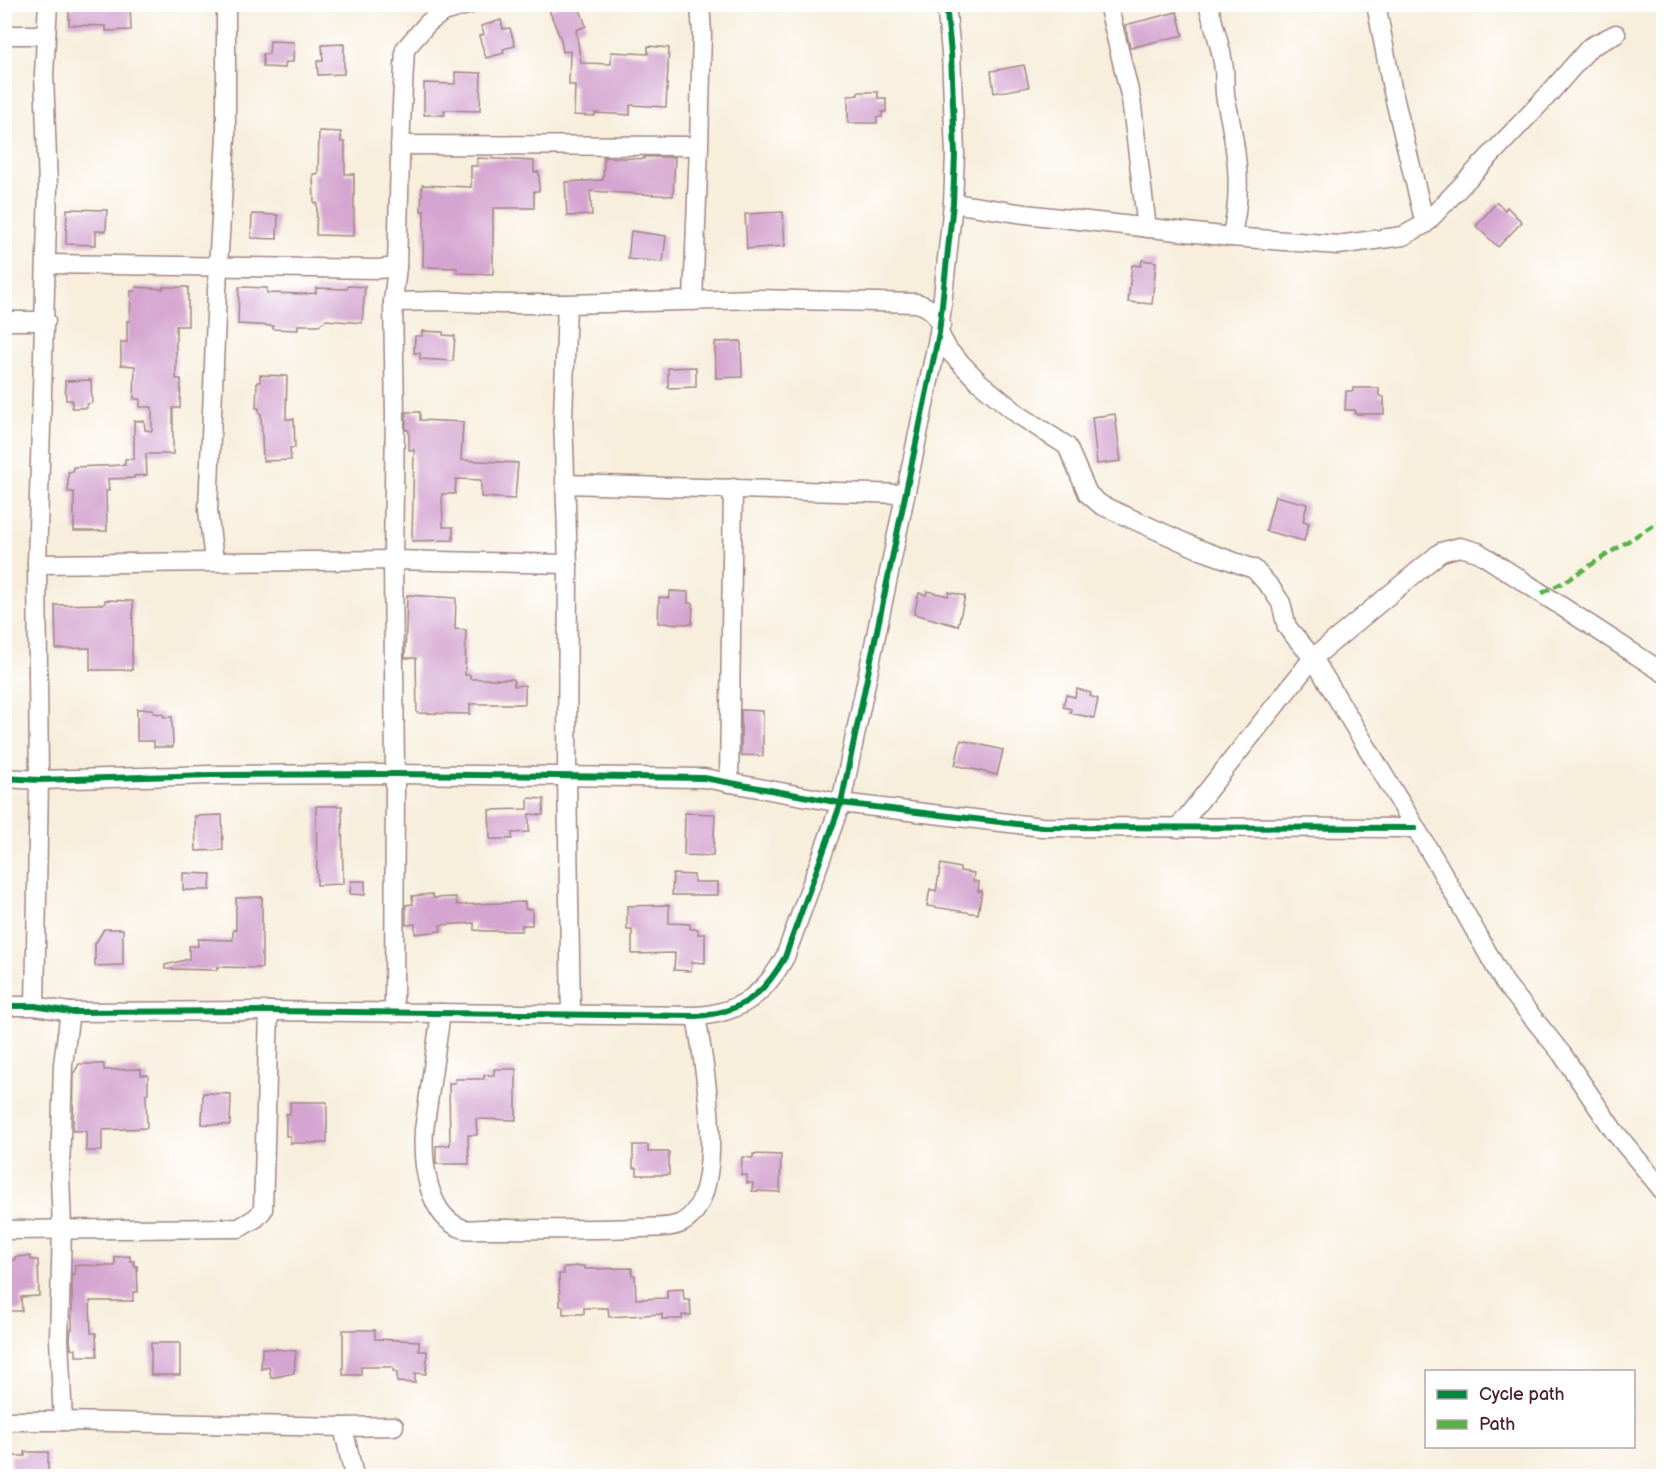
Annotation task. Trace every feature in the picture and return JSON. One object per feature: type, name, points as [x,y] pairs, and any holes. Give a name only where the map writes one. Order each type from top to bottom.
[{"type":"street","points":[[35,1006],[39,780],[37,564],[47,264],[48,177],[44,74],[48,4]]},
{"type":"street","points":[[214,561],[208,510],[226,137],[226,4]]},
{"type":"street","points":[[394,1013],[395,415],[393,302],[397,267],[405,49],[428,22],[443,12],[471,4]]},
{"type":"street","points":[[693,301],[702,33],[700,4]]},
{"type":"street","points":[[4,1006],[35,1006],[70,1012],[269,1011],[696,1016],[712,1015],[735,1008],[751,1000],[760,992],[777,971],[792,939],[841,803],[940,329],[953,203],[955,154],[951,53],[946,4]]},
{"type":"street","points":[[1108,4],[1131,99],[1148,228]]},
{"type":"street","points":[[1208,4],[1224,66],[1225,98],[1231,121],[1237,172],[1237,215],[1231,237]]},
{"type":"street","points":[[1376,4],[1392,88],[1425,224]]},
{"type":"street","points":[[953,203],[1148,228],[1338,245],[1402,236],[1425,224],[1547,96],[1590,47],[1616,34]]},
{"type":"street","points":[[4,35],[46,35]]},
{"type":"street","points":[[400,145],[699,146]]},
{"type":"street","points":[[47,264],[378,269],[397,267]]},
{"type":"street","points":[[393,302],[567,304],[810,300],[916,303],[934,312],[948,350],[979,382],[1018,415],[1067,446],[1088,494],[1101,505],[1201,550],[1254,569],[1276,595],[1281,603],[1287,627],[1313,658],[1504,982],[1562,1054],[1614,1131],[1664,1192]]},
{"type":"street","points":[[567,304],[563,417],[568,564],[567,777],[571,1015]]},
{"type":"street","points":[[4,321],[45,321]]},
{"type":"street","points":[[565,484],[905,494]]},
{"type":"street","points":[[729,783],[734,488]]},
{"type":"street","points":[[1178,828],[1313,658],[1441,552],[1460,547],[1478,552],[1664,673]]},
{"type":"street","points":[[37,564],[393,560],[568,564]]},
{"type":"street","points":[[4,778],[39,780],[395,774],[704,778],[841,803],[1042,827],[1415,828]]},
{"type":"street","points":[[4,1230],[239,1228],[256,1218],[263,1210],[269,1011]]},
{"type":"street","points":[[63,1421],[59,1339],[62,1229],[60,1176],[63,1064],[70,1012]]},
{"type":"street","points":[[441,1013],[422,1149],[432,1195],[449,1220],[464,1229],[615,1229],[670,1226],[684,1221],[699,1203],[706,1186],[711,1148],[709,1098],[696,1016]]},
{"type":"street","points":[[4,1421],[394,1426]]},
{"type":"street","points":[[343,1427],[354,1476]]},
{"type":"building","points":[[75,4],[130,5],[131,30],[106,31],[106,26],[69,25],[69,8],[75,8]]},
{"type":"building","points":[[564,4],[578,4],[586,26],[576,30],[581,63],[611,64],[611,52],[648,54],[648,46],[669,48],[666,107],[630,105],[630,115],[595,113],[595,116],[574,115],[575,85],[569,85],[570,51],[563,52],[561,40],[549,10]]},
{"type":"building","points":[[1177,12],[1183,35],[1130,48],[1125,25]]},
{"type":"building","points":[[501,20],[503,29],[510,28],[515,46],[503,49],[504,53],[486,58],[479,36],[484,34],[481,26]]},
{"type":"building","points":[[270,41],[294,42],[293,62],[286,62],[285,68],[263,67],[263,54],[269,54]]},
{"type":"building","points":[[344,44],[344,74],[318,75],[317,61],[323,61],[322,45]]},
{"type":"building","points":[[1024,65],[1029,87],[994,93],[991,71]]},
{"type":"building","points":[[455,72],[481,73],[480,111],[444,110],[445,115],[424,115],[424,83],[455,84]]},
{"type":"building","points":[[858,92],[878,92],[878,98],[886,98],[886,112],[882,112],[882,117],[877,117],[877,123],[848,123],[848,96],[858,95]]},
{"type":"building","points":[[319,131],[341,132],[341,142],[345,142],[345,174],[354,174],[354,236],[316,235],[317,203],[314,203],[313,174],[318,174]]},
{"type":"building","points":[[604,157],[644,159],[644,157],[675,157],[673,196],[590,191],[592,215],[567,216],[565,182],[603,180]]},
{"type":"building","points":[[477,158],[534,161],[534,172],[539,172],[539,191],[534,191],[534,208],[493,208],[493,274],[457,273],[457,268],[423,267],[422,185],[471,187],[471,166],[477,166]]},
{"type":"building","points":[[1497,202],[1505,210],[1507,207],[1522,222],[1498,247],[1476,226]]},
{"type":"building","points":[[67,209],[107,210],[106,231],[96,231],[96,245],[66,244]]},
{"type":"building","points":[[783,212],[785,246],[747,249],[745,214]]},
{"type":"building","points":[[252,214],[278,215],[277,239],[251,238]]},
{"type":"building","points":[[631,231],[666,236],[663,262],[628,259]]},
{"type":"building","points":[[1142,260],[1156,262],[1152,304],[1128,302],[1132,265],[1141,266]]},
{"type":"building","points":[[348,286],[365,287],[362,323],[326,320],[319,325],[298,325],[298,330],[238,324],[239,287],[267,288],[267,293],[303,294],[316,293],[316,288],[347,289]]},
{"type":"building","points":[[136,287],[163,289],[163,287],[188,287],[188,326],[176,326],[176,379],[181,379],[180,408],[173,408],[173,454],[146,454],[147,475],[108,479],[107,531],[74,531],[74,492],[68,492],[68,472],[73,472],[73,467],[125,465],[125,459],[134,459],[134,421],[144,421],[145,430],[152,431],[152,407],[140,407],[140,399],[134,399],[135,366],[121,365],[121,342],[127,342],[131,291],[135,291]]},
{"type":"building","points":[[422,331],[443,332],[443,335],[455,336],[453,361],[420,359],[420,353],[414,353],[415,336],[422,336]]},
{"type":"building","points":[[741,341],[742,377],[716,378],[715,342]]},
{"type":"building","points":[[696,367],[696,387],[668,388],[668,368]]},
{"type":"building","points":[[260,375],[287,376],[286,419],[294,419],[295,448],[290,448],[291,460],[263,461],[261,414],[259,408],[256,408],[257,382],[260,382]]},
{"type":"building","points":[[91,380],[92,403],[87,404],[87,408],[72,408],[72,400],[66,400],[65,381]]},
{"type":"building","points":[[1353,388],[1379,388],[1379,396],[1384,397],[1384,414],[1355,414],[1355,410],[1345,410],[1346,391],[1353,391]]},
{"type":"building","points":[[406,412],[420,412],[420,420],[463,422],[461,460],[518,463],[515,499],[481,497],[481,480],[456,479],[455,494],[442,494],[443,527],[453,527],[453,540],[412,541],[414,450],[409,450]]},
{"type":"building","points":[[1115,414],[1121,461],[1097,464],[1092,417]]},
{"type":"building","points":[[1275,496],[1307,504],[1303,521],[1309,523],[1304,541],[1266,531]]},
{"type":"building","points":[[670,591],[688,592],[688,603],[693,603],[692,624],[658,623],[659,597],[670,598]]},
{"type":"building","points":[[927,591],[948,596],[949,592],[965,596],[958,626],[914,614],[919,593],[926,595]]},
{"type":"building","points":[[407,595],[456,598],[455,629],[466,630],[465,675],[470,675],[470,679],[514,679],[514,686],[525,685],[525,704],[470,704],[470,714],[417,713],[416,658],[405,658]]},
{"type":"building","points":[[105,600],[133,601],[132,670],[90,670],[90,648],[56,649],[55,605],[105,604]]},
{"type":"building","points":[[1077,689],[1091,693],[1090,696],[1098,699],[1094,718],[1070,713],[1071,709],[1063,707],[1066,695],[1075,697]]},
{"type":"building","points":[[137,709],[153,709],[153,713],[172,717],[173,747],[154,747],[154,741],[137,741]]},
{"type":"building","points":[[741,710],[763,711],[763,756],[741,755]]},
{"type":"building","points":[[961,740],[1003,750],[997,775],[955,765]]},
{"type":"building","points":[[528,798],[544,799],[543,815],[529,814],[529,832],[512,833],[512,839],[490,839],[489,810],[528,809]]},
{"type":"building","points":[[316,806],[342,806],[343,884],[317,885]]},
{"type":"building","points":[[685,813],[715,814],[713,856],[684,855]]},
{"type":"building","points":[[222,815],[223,850],[196,851],[195,816]]},
{"type":"building","points":[[941,864],[974,873],[973,881],[979,882],[978,891],[982,891],[978,914],[927,906],[930,889],[936,891]]},
{"type":"building","points":[[183,873],[211,874],[210,890],[183,890]]},
{"type":"building","points":[[673,874],[694,875],[694,882],[718,882],[718,895],[672,895]]},
{"type":"building","points":[[351,881],[365,881],[365,895],[350,894]]},
{"type":"building","points":[[432,894],[434,898],[456,897],[457,905],[525,902],[525,909],[532,909],[532,925],[522,925],[522,931],[485,931],[474,930],[474,923],[440,925],[441,931],[415,934],[415,924],[406,925],[406,905],[413,904],[412,896]]},
{"type":"building","points":[[262,897],[262,968],[165,969],[165,965],[189,959],[189,946],[198,946],[198,939],[233,940],[233,930],[236,930],[236,898]]},
{"type":"building","points":[[669,905],[669,923],[690,924],[690,929],[698,929],[698,934],[705,934],[705,963],[692,962],[691,971],[674,970],[675,953],[632,954],[632,930],[627,930],[627,906]]},
{"type":"building","points":[[104,929],[123,929],[123,965],[95,966],[95,944]]},
{"type":"building","points":[[79,1064],[104,1064],[104,1070],[141,1069],[141,1075],[148,1075],[147,1128],[104,1130],[102,1131],[102,1151],[86,1151],[86,1131],[73,1131],[74,1073]]},
{"type":"building","points":[[494,1069],[516,1069],[516,1120],[476,1119],[477,1135],[468,1135],[469,1164],[436,1164],[436,1146],[450,1145],[449,1083],[455,1083],[455,1079],[484,1079],[484,1075],[494,1075]]},
{"type":"building","points":[[203,1093],[231,1094],[230,1125],[202,1124]]},
{"type":"building","points":[[290,1102],[327,1102],[327,1143],[290,1143],[290,1136],[286,1136],[286,1114],[290,1114]]},
{"type":"building","points":[[633,1145],[648,1145],[648,1152],[669,1152],[669,1175],[637,1175],[637,1168],[633,1168]]},
{"type":"building","points":[[753,1154],[781,1155],[780,1192],[752,1191],[753,1183],[747,1183],[747,1175],[741,1175],[742,1157],[753,1158]]},
{"type":"building","points":[[30,1256],[31,1260],[38,1260],[39,1296],[21,1297],[22,1311],[10,1311],[7,1260]]},
{"type":"building","points":[[130,1256],[130,1261],[134,1261],[134,1266],[137,1266],[138,1292],[133,1292],[133,1301],[90,1301],[91,1333],[96,1333],[97,1356],[76,1356],[76,1349],[71,1349],[70,1339],[72,1274],[75,1274],[75,1265],[115,1266],[115,1257]]},
{"type":"building","points":[[585,1266],[585,1269],[632,1268],[632,1275],[635,1275],[636,1299],[667,1298],[667,1290],[683,1289],[684,1300],[690,1300],[691,1315],[682,1315],[682,1319],[662,1319],[662,1314],[609,1317],[608,1308],[584,1308],[584,1314],[563,1314],[563,1306],[560,1306],[559,1274],[564,1274],[564,1267]]},
{"type":"building","points":[[343,1330],[375,1330],[375,1339],[419,1341],[419,1351],[427,1351],[426,1374],[415,1373],[415,1383],[397,1382],[397,1372],[393,1371],[393,1367],[361,1367],[361,1375],[343,1375]]},
{"type":"building","points":[[151,1343],[180,1343],[180,1375],[151,1375]]},
{"type":"building","points":[[262,1348],[296,1351],[294,1373],[271,1378],[269,1367],[261,1369]]},
{"type":"building","points":[[25,1452],[48,1452],[48,1476],[11,1476],[11,1456],[25,1456]]},
{"type":"marked path","points":[[1542,593],[1566,581],[1664,518]]},
{"type":"cycle path","points":[[4,1006],[35,1006],[70,1012],[269,1011],[696,1016],[726,1011],[749,1000],[759,992],[785,957],[841,803],[939,333],[953,203],[955,154],[951,53],[946,4]]},
{"type":"cycle path","points":[[4,778],[39,780],[212,775],[395,774],[704,778],[841,803],[1042,827],[1415,828]]}]
